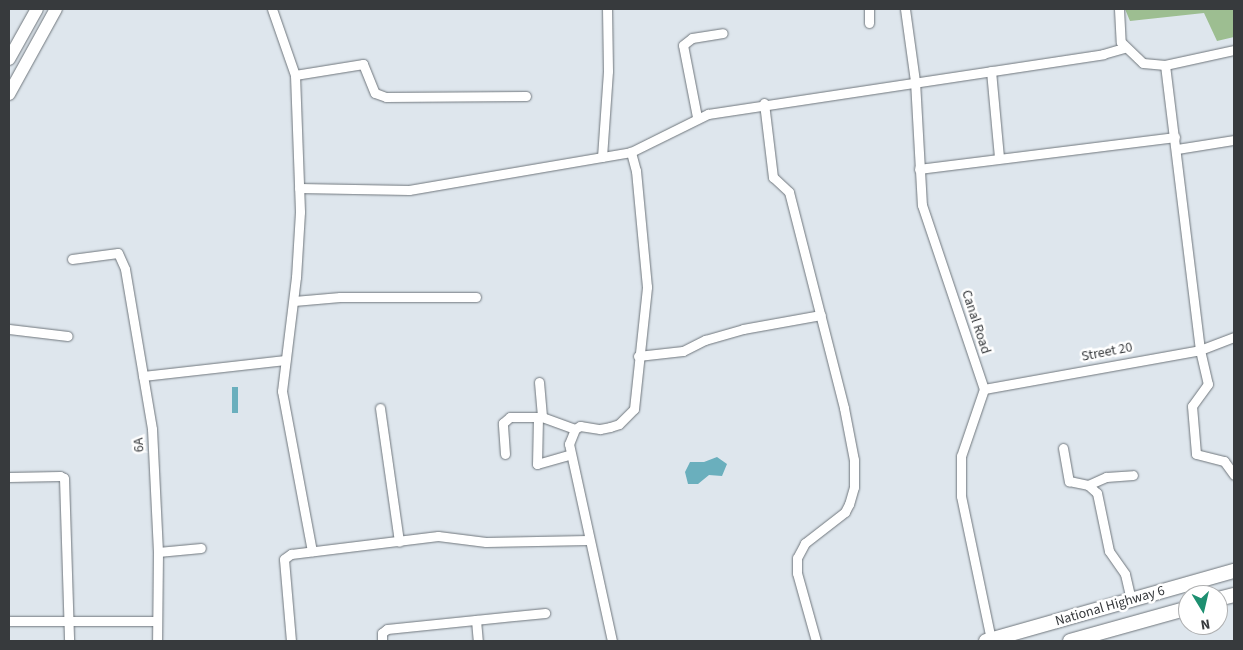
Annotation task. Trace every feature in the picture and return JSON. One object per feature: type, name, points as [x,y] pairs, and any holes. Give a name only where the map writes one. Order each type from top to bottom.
[{"type":"main road","points":[[9,59],[37,9]]},
{"type":"main road","points":[[9,94],[56,9]]},
{"type":"main road","name":"National Highway 6","points":[[988,640],[1234,571]]},
{"type":"main road","name":"National Highway 6","points":[[1070,641],[1178,611]]},
{"type":"street","points":[[272,9],[295,74],[300,188],[294,301],[282,391],[285,418],[312,551]]},
{"type":"street","points":[[602,156],[608,71],[607,9]]},
{"type":"street","points":[[869,9],[869,23]]},
{"type":"street","name":"Canal Road","points":[[905,9],[915,81],[922,205],[984,389]]},
{"type":"street","points":[[1119,9],[1117,24],[1124,48],[1143,63],[1165,65],[1234,50]]},
{"type":"street","points":[[696,117],[683,45],[692,38],[723,33]]},
{"type":"street","points":[[300,188],[409,190],[631,152],[696,117],[764,103],[1103,54],[1124,48]]},
{"type":"street","points":[[295,74],[363,64],[375,93],[386,97],[526,96]]},
{"type":"street","points":[[1165,65],[1177,149],[1200,350],[1208,384],[1192,406],[1196,454],[1224,462],[1234,475]]},
{"type":"street","points":[[991,71],[1000,158]]},
{"type":"street","points":[[764,103],[773,177],[789,192],[848,424],[855,473],[853,496],[845,512],[805,543],[798,558],[797,573],[816,641]]},
{"type":"street","points":[[919,169],[1175,137]]},
{"type":"street","points":[[1177,149],[1234,140]]},
{"type":"street","points":[[612,641],[588,540],[569,444],[574,429],[580,426],[600,429],[619,424],[634,409],[646,287],[636,171],[631,152]]},
{"type":"street","name":"6A","points":[[72,259],[118,253],[122,255],[152,429],[158,552],[157,641]]},
{"type":"street","points":[[294,301],[340,297],[476,297]]},
{"type":"street","points":[[638,356],[683,351],[705,340],[743,329],[821,316]]},
{"type":"street","points":[[9,329],[68,336]]},
{"type":"street","name":"Street 20","points":[[984,389],[1200,350],[1234,337]]},
{"type":"street","points":[[143,376],[285,360]]},
{"type":"street","points":[[539,382],[538,464],[571,454]]},
{"type":"street","points":[[984,389],[961,456],[961,496],[988,640]]},
{"type":"street","points":[[380,408],[399,542]]},
{"type":"street","points":[[505,454],[503,422],[510,417],[540,417],[574,429]]},
{"type":"street","points":[[1063,448],[1069,481],[1088,485],[1097,493],[1109,551],[1125,574],[1131,601]]},
{"type":"street","points":[[1088,485],[1106,477],[1134,475]]},
{"type":"street","points":[[9,477],[60,476],[64,478],[69,641]]},
{"type":"street","points":[[291,641],[284,559],[290,554],[438,536],[486,542],[588,540]]},
{"type":"street","points":[[158,552],[201,548]]},
{"type":"street","points":[[382,641],[382,633],[387,629],[545,613]]},
{"type":"street","points":[[476,620],[478,641]]},
{"type":"street","points":[[9,621],[156,621]]},
{"type":"green space","points":[[1125,9],[1234,9],[1234,37],[1217,41],[1204,13],[1130,21]]},
{"type":"water","points":[[232,387],[238,387],[238,413],[232,413]]},
{"type":"water","points":[[717,457],[727,464],[722,476],[709,475],[698,484],[688,484],[685,472],[690,462],[704,462]]}]
